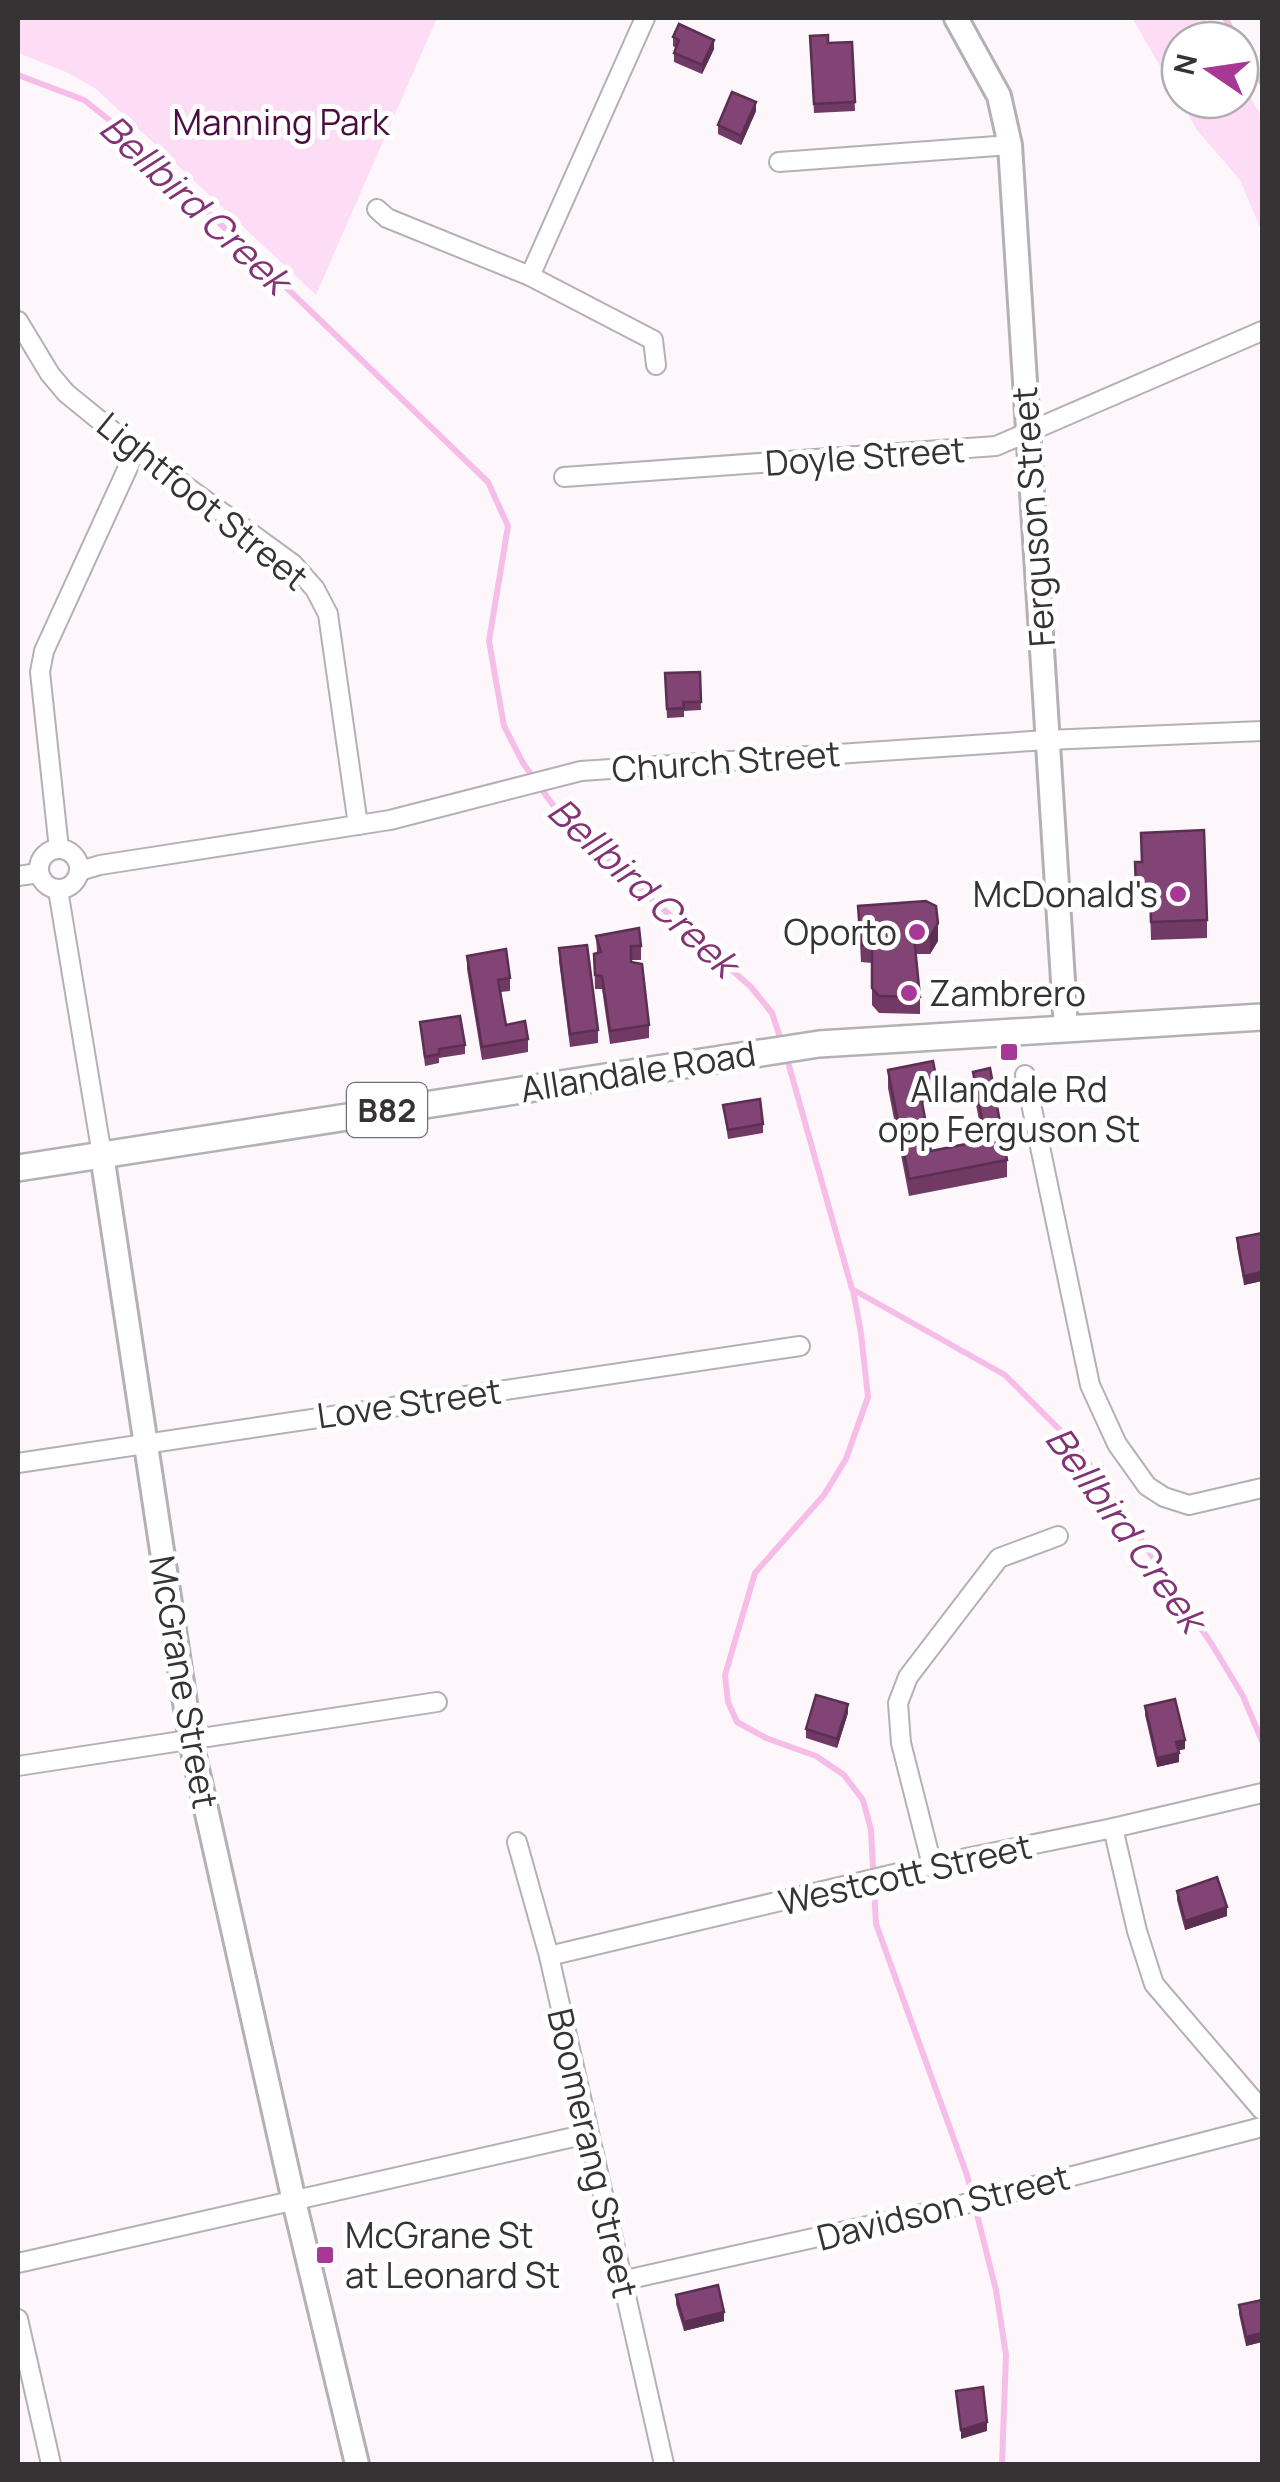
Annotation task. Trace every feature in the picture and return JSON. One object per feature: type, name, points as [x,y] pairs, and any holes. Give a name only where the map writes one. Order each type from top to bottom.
[{"type":"main road","name":"Allandale Road","points":[[18,1168],[818,1044],[1262,1017]]},
{"type":"street","points":[[530,276],[645,18]]},
{"type":"street","name":"Ferguson Street","points":[[956,18],[999,96],[1010,144],[1066,1028]]},
{"type":"street","points":[[779,162],[1010,144]]},
{"type":"street","points":[[378,208],[387,218],[530,276],[653,340],[656,364]]},
{"type":"street","name":"Lightfoot Street","points":[[18,320],[66,393],[136,450],[293,564],[314,589],[328,614],[358,825]]},
{"type":"street","name":"Doyle Street","points":[[564,477],[996,446],[1262,331]]},
{"type":"street","points":[[58,849],[40,672],[44,651],[136,450]]},
{"type":"street","name":"Church Street","points":[[80,871],[432,811],[559,776],[608,768],[1047,740],[1262,731]]},
{"type":"street","points":[[58,849],[72,854],[80,871],[73,885],[58,890],[46,885],[39,873],[43,856],[58,849]]},
{"type":"street","points":[[18,876],[39,873]]},
{"type":"street","name":"McGrane Street","points":[[58,890],[191,1742],[357,2464]]},
{"type":"street","points":[[1025,1075],[1090,1384],[1117,1444],[1146,1486],[1164,1497],[1189,1504],[1262,1488]]},
{"type":"street","name":"Love Street","points":[[18,1463],[800,1346]]},
{"type":"street","points":[[932,1865],[901,1743],[898,1703],[908,1676],[999,1558],[1058,1536]]},
{"type":"street","points":[[18,1766],[437,1702]]},
{"type":"street","name":"Westcott Street","points":[[548,1956],[932,1865],[1253,1795]]},
{"type":"street","points":[[1113,1828],[1154,1984],[1262,2110]]},
{"type":"street","name":"Boomerang Street","points":[[517,1842],[548,1956],[664,2464]]},
{"type":"street","name":"Davidson Street","points":[[622,2281],[957,2206],[1262,2127]]},
{"type":"street","points":[[18,2263],[587,2134]]},
{"type":"street","points":[[18,2319],[51,2464]]},
{"type":"green space","name":"Manning Park","points":[[18,18],[437,18],[316,295],[96,89],[18,53]]},
{"type":"green space","points":[[1132,18],[1204,18],[1160,20],[1160,66]]},
{"type":"green space","points":[[1260,114],[1262,232],[1240,180],[1191,120],[1260,120]]},
{"type":"building","points":[[679,24],[714,40],[702,65],[674,53],[679,40],[673,37]]},
{"type":"building","points":[[828,35],[828,43],[852,42],[855,102],[814,104],[810,36]]},
{"type":"building","points":[[732,92],[756,102],[741,136],[718,125]]},
{"type":"building","points":[[700,672],[701,702],[683,702],[684,708],[667,709],[665,673]]},
{"type":"building","points":[[1204,830],[1207,920],[1151,922],[1150,888],[1136,888],[1135,862],[1142,862],[1141,833]]},
{"type":"building","points":[[926,901],[936,906],[938,923],[930,937],[914,937],[920,997],[879,996],[872,988],[872,945],[861,945],[858,906]]},
{"type":"building","points":[[639,928],[641,946],[631,946],[631,962],[642,964],[649,1025],[610,1031],[602,976],[595,975],[594,954],[601,952],[596,936]]},
{"type":"building","points":[[587,945],[598,1030],[570,1034],[559,948]]},
{"type":"building","points":[[506,949],[510,978],[498,980],[506,1025],[525,1021],[528,1039],[482,1047],[467,956]]},
{"type":"building","points":[[460,1016],[465,1045],[439,1049],[439,1054],[425,1057],[420,1022]]},
{"type":"building","points":[[933,1061],[937,1082],[919,1086],[931,1151],[986,1140],[973,1072],[990,1068],[1007,1160],[909,1179],[888,1070]]},
{"type":"building","points":[[760,1099],[763,1124],[728,1130],[723,1105]]},
{"type":"building","points":[[1262,1233],[1262,1272],[1244,1276],[1237,1238]]},
{"type":"building","points":[[816,1695],[848,1704],[837,1739],[806,1729]]},
{"type":"building","points":[[1175,1699],[1185,1740],[1176,1742],[1179,1753],[1157,1758],[1145,1706]]},
{"type":"building","points":[[1217,1877],[1227,1907],[1185,1921],[1177,1891]]},
{"type":"building","points":[[718,2285],[724,2312],[684,2322],[676,2295]]},
{"type":"building","points":[[1262,2300],[1262,2333],[1246,2337],[1239,2305]]},
{"type":"building","points":[[983,2387],[987,2422],[961,2430],[956,2391]]},
{"type":"waterway","name":"Bellbird Creek","points":[[18,75],[84,100],[127,134],[488,482],[508,526],[489,641],[504,726],[523,763],[565,822],[751,987],[772,1013],[782,1043]]},
{"type":"waterway","points":[[1260,79],[1262,83]]},
{"type":"waterway","name":"Bellbird Creek","points":[[786,1055],[852,1289],[1005,1375],[1080,1450],[1211,1643],[1243,1696],[1262,1741]]},
{"type":"waterway","points":[[853,1290],[868,1397],[846,1459],[824,1495],[755,1573],[725,1675],[728,1702],[737,1722],[766,1738],[816,1756],[844,1775],[863,1800],[871,1830],[876,1924],[967,2175],[996,2290],[1006,2355],[1002,2464]]},
{"type":"place","name":"McDonald's","points":[[1178,894]]},
{"type":"place","name":"Oporto","points":[[917,932]]},
{"type":"place","name":"Zambrero","points":[[909,993]]},
{"type":"place","name":"Allandale Rd opp Ferguson St","points":[[1009,1052]]},
{"type":"place","name":"McGrane St at Leonard St","points":[[325,2255]]}]
